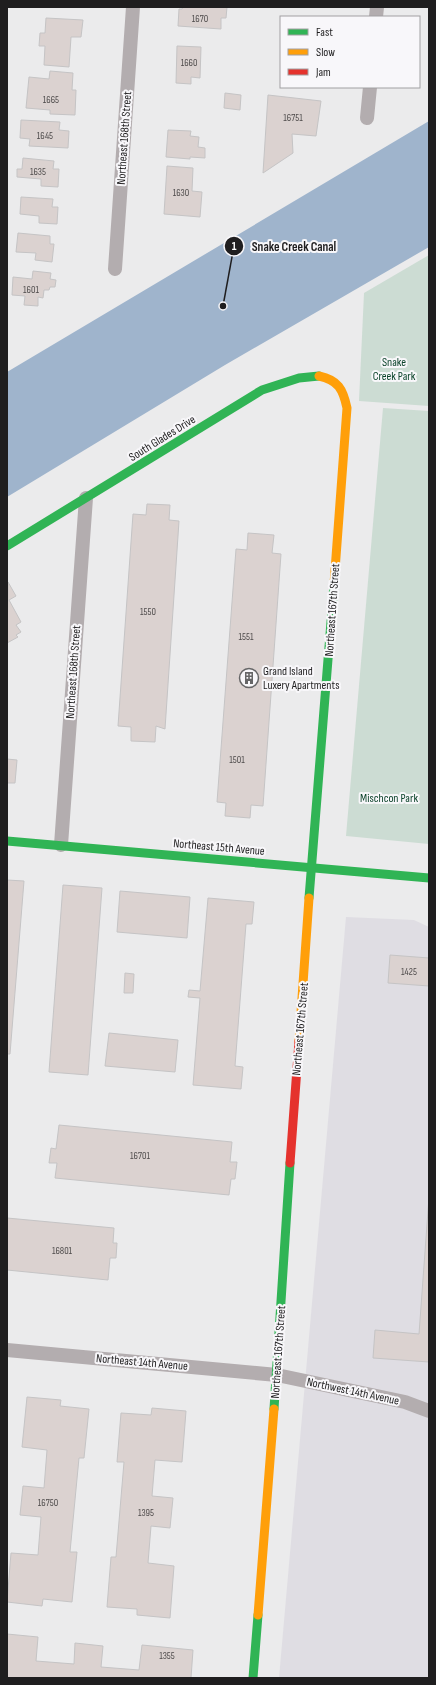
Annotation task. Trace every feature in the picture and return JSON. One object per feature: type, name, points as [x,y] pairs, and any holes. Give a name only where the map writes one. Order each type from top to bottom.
[{"type":"street","name":"Northeast 168th Street","points":[[115,269],[133,7]]},
{"type":"street","points":[[367,118],[370,88]]},
{"type":"street","name":"South Glades Drive","points":[[7,546],[262,390],[305,376],[326,378],[336,383]]},
{"type":"street","name":"Northeast 167th Street","points":[[253,1678],[277,1375],[291,1137],[313,868],[347,408],[344,395],[336,383]]},
{"type":"street","name":"Northeast 168th Street","points":[[61,845],[86,498]]},
{"type":"street","name":"Northeast 15th Avenue","points":[[7,841],[429,878]]},
{"type":"street","name":"Northeast 14th Avenue","points":[[7,1350],[277,1375]]},
{"type":"street","name":"Northwest 14th Avenue","points":[[277,1375],[405,1402],[429,1411]]},
{"type":"shaded area","points":[[346,917],[414,920],[429,927],[429,1678],[279,1678]]},
{"type":"green space","name":"Snake Creek Park","points":[[429,255],[429,406],[359,401],[364,293]]},
{"type":"green space","name":"Mischcon Park","points":[[383,408],[429,411],[429,844],[346,836]]},
{"type":"water","points":[[429,121],[429,247],[225,365],[7,497],[7,372]]},
{"type":"building","points":[[183,7],[227,7],[226,18],[221,18],[221,29],[178,26],[179,9],[182,9]]},
{"type":"building","points":[[46,18],[83,20],[81,37],[71,37],[69,67],[44,65],[45,46],[39,46],[40,33],[45,33]]},
{"type":"building","points":[[177,46],[201,47],[200,78],[191,77],[191,84],[176,83]]},
{"type":"building","points":[[50,71],[73,73],[72,90],[76,90],[75,115],[50,114],[50,110],[26,108],[29,77],[49,79]]},
{"type":"building","points":[[225,93],[241,95],[240,110],[224,108]]},
{"type":"building","points":[[268,95],[321,101],[316,136],[292,134],[293,153],[263,173]]},
{"type":"building","points":[[21,120],[60,122],[59,130],[69,131],[68,148],[29,146],[30,139],[20,138]]},
{"type":"building","points":[[168,130],[191,131],[190,136],[199,137],[198,147],[205,148],[205,158],[190,157],[190,159],[166,157]]},
{"type":"building","points":[[23,158],[54,161],[53,169],[59,169],[58,187],[41,186],[41,179],[17,177],[17,169],[22,169]]},
{"type":"building","points":[[167,166],[193,168],[192,191],[202,192],[200,217],[164,214]]},
{"type":"building","points":[[21,197],[53,199],[52,207],[58,207],[57,224],[39,223],[39,216],[20,214]]},
{"type":"building","points":[[18,233],[50,236],[50,244],[54,244],[52,262],[35,260],[36,253],[16,252]]},
{"type":"building","points":[[33,271],[51,273],[50,279],[56,280],[55,287],[50,287],[49,290],[44,290],[43,298],[38,297],[38,306],[24,305],[25,296],[12,295],[13,277],[32,279]]},
{"type":"building","points":[[147,504],[170,505],[169,520],[179,521],[165,729],[156,726],[155,742],[131,741],[131,727],[118,726],[133,514],[146,515]]},
{"type":"building","name":"Grand Island Luxery Apartments","points":[[248,533],[274,535],[272,553],[281,554],[263,806],[251,805],[250,818],[225,816],[226,803],[217,802],[236,549],[247,550]]},
{"type":"building","points":[[8,582],[16,596],[9,600],[21,622],[16,625],[21,632],[16,635],[18,637],[7,643]]},
{"type":"building","points":[[7,759],[17,760],[15,783],[7,783]]},
{"type":"building","points":[[7,880],[24,881],[10,1054],[7,1054]]},
{"type":"building","points":[[63,885],[102,888],[88,1075],[49,1072]]},
{"type":"building","points":[[120,891],[190,897],[187,938],[117,932]]},
{"type":"building","points":[[208,898],[254,902],[252,924],[246,924],[235,1066],[243,1067],[241,1089],[193,1085],[200,998],[188,997],[189,990],[200,991]]},
{"type":"building","points":[[390,955],[429,958],[429,986],[388,983]]},
{"type":"building","points":[[125,973],[134,974],[133,993],[124,993]]},
{"type":"building","points":[[109,1033],[178,1040],[175,1072],[105,1066]]},
{"type":"building","points":[[59,1125],[232,1142],[230,1162],[237,1162],[235,1179],[231,1179],[229,1195],[55,1178],[57,1163],[49,1163],[51,1148],[56,1149]]},
{"type":"building","points":[[429,1197],[429,1362],[373,1358],[375,1330],[419,1334]]},
{"type":"building","points":[[7,1218],[114,1228],[113,1243],[117,1243],[116,1258],[110,1258],[108,1280],[7,1270]]},
{"type":"building","points":[[27,1397],[61,1400],[60,1406],[89,1409],[84,1458],[79,1458],[70,1552],[77,1552],[72,1602],[43,1599],[42,1606],[7,1602],[11,1553],[38,1555],[41,1517],[20,1515],[23,1486],[44,1488],[47,1450],[22,1447]]},
{"type":"building","points":[[152,1408],[186,1411],[182,1462],[155,1460],[152,1496],[173,1498],[170,1528],[151,1526],[148,1563],[174,1566],[170,1618],[137,1615],[137,1609],[107,1607],[111,1557],[116,1557],[124,1462],[117,1462],[121,1413],[151,1415]]},
{"type":"building","points":[[7,1634],[38,1637],[36,1661],[74,1664],[75,1643],[103,1646],[101,1667],[139,1670],[142,1645],[193,1650],[191,1678],[7,1678]]},
{"type":"traffic: fast","points":[[7,546],[262,390],[299,378],[319,376]]},
{"type":"traffic: fast","points":[[309,898],[334,584]]},
{"type":"traffic: fast","points":[[7,841],[429,878]]},
{"type":"traffic: fast","points":[[274,1409],[290,1163]]},
{"type":"traffic: fast","points":[[253,1678],[258,1615]]},
{"type":"traffic: slow","points":[[319,376],[331,380],[339,386],[344,396],[347,408],[334,584]]},
{"type":"traffic: slow","points":[[299,1041],[309,898]]},
{"type":"traffic: slow","points":[[258,1615],[274,1409]]},
{"type":"traffic: jam","points":[[290,1163],[299,1041]]},
{"type":"place","name":"Snake Creek Canal","points":[[223,306]]},
{"type":"place","name":"Grand Island Luxery Apartments","points":[[249,678]]}]
